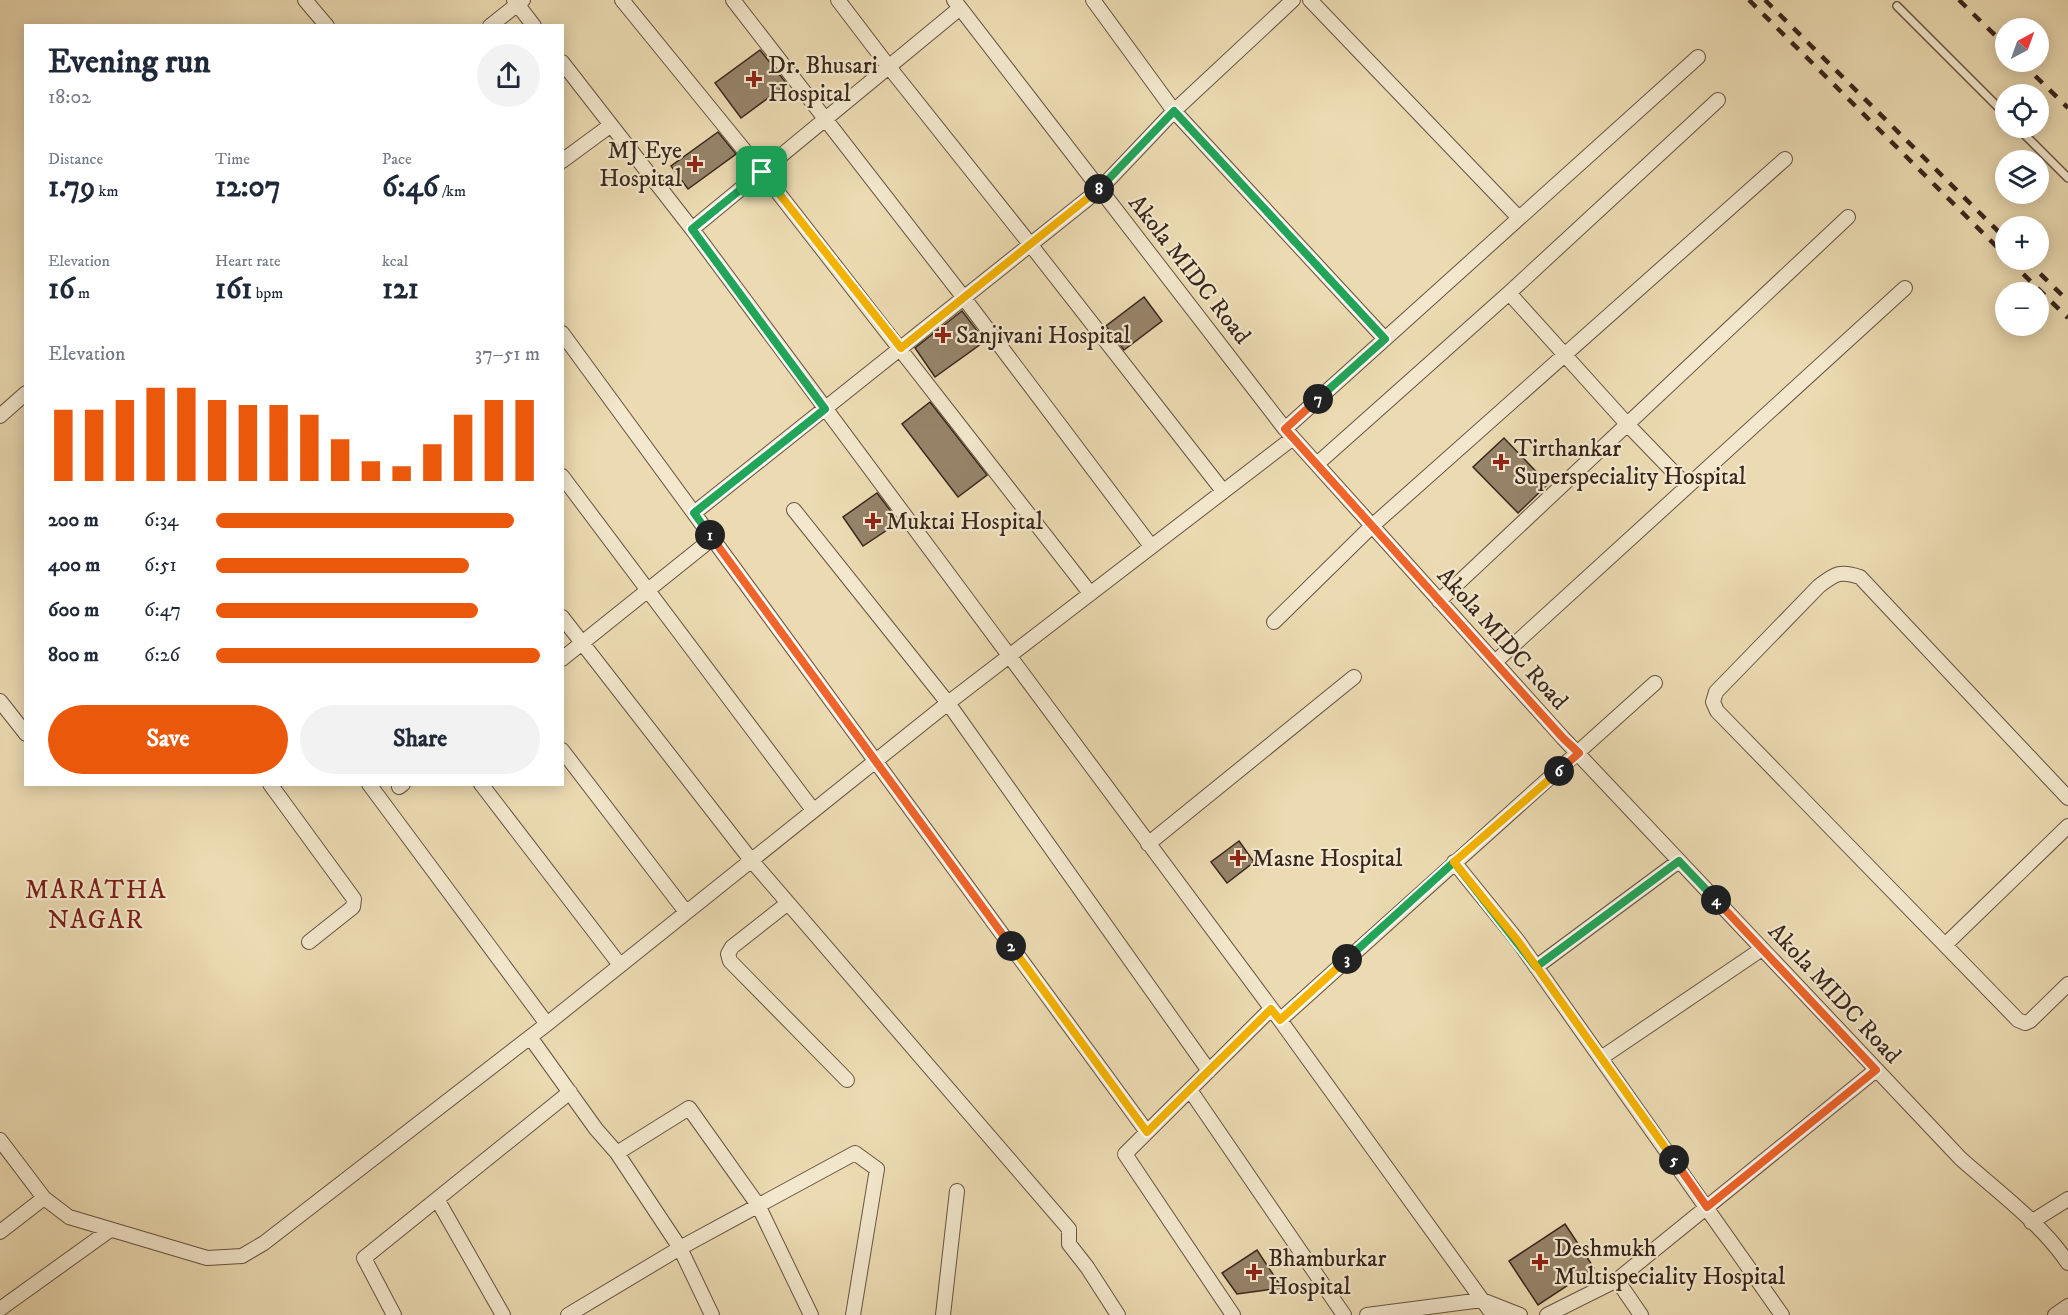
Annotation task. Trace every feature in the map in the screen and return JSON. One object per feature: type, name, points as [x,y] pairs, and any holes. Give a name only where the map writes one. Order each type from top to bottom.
[{"type":"street","points":[[305,0],[325,24]]},
{"type":"street","points":[[622,0],[901,348],[1090,593]]},
{"type":"street","points":[[733,0],[964,298],[1151,546]]},
{"type":"street","points":[[838,0],[1223,492]]},
{"type":"street","points":[[1093,0],[1174,111],[1385,339]]},
{"type":"street","points":[[694,513],[1100,189],[1174,111],[1293,0]]},
{"type":"street","points":[[1310,0],[1519,218]]},
{"type":"street","points":[[492,24],[518,1],[533,24]]},
{"type":"street","points":[[692,229],[889,67],[957,4]]},
{"type":"street","name":"Akola MIDC Road","points":[[957,4],[1289,434],[1439,601],[1679,861],[1961,1159],[2031,1222],[2060,1251],[2068,1263]]},
{"type":"street","points":[[0,1140],[44,1198],[69,1217],[207,1258],[242,1256],[264,1243],[547,1024],[875,760],[1223,492],[1289,434],[1385,339],[1698,57]]},
{"type":"street","points":[[564,65],[692,229],[1276,1015],[1493,1315]]},
{"type":"street","points":[[1317,464],[1509,293],[1718,100]]},
{"type":"street","points":[[564,160],[611,125]]},
{"type":"street","points":[[1274,622],[1372,526],[1785,159]]},
{"type":"street","points":[[1439,601],[1848,217]]},
{"type":"street","points":[[1495,662],[1905,288]]},
{"type":"street","points":[[1509,293],[1627,424],[1687,486]]},
{"type":"street","points":[[565,343],[713,538],[1147,1132]]},
{"type":"street","points":[[0,416],[24,395]]},
{"type":"street","points":[[564,479],[813,810]]},
{"type":"street","points":[[794,510],[948,703],[1209,1071]]},
{"type":"street","points":[[564,657],[713,538]]},
{"type":"street","points":[[2068,798],[1860,577],[1846,572],[1833,575],[1820,586],[1716,692],[1713,702],[1717,711],[2018,1020],[2025,1023],[2030,1021],[2068,984]]},
{"type":"street","points":[[564,620],[751,860],[1069,1229],[1068,1244],[1087,1267],[1118,1315]]},
{"type":"street","points":[[1148,844],[1354,676]]},
{"type":"street","points":[[1233,1315],[1125,1154],[1209,1071],[1454,862],[1655,683]]},
{"type":"street","points":[[0,701],[24,731]]},
{"type":"street","points":[[564,753],[686,912]]},
{"type":"street","points":[[271,786],[354,899],[353,908],[309,942]]},
{"type":"street","points":[[370,786],[547,1024]]},
{"type":"street","points":[[483,786],[620,965]]},
{"type":"street","points":[[1945,945],[2068,826]]},
{"type":"street","points":[[1536,967],[1679,861]]},
{"type":"street","points":[[1454,862],[1536,967],[1782,1315]]},
{"type":"street","points":[[788,903],[732,947],[729,954],[730,961],[848,1080]]},
{"type":"street","points":[[1601,1058],[1762,949]]},
{"type":"street","points":[[530,1037],[596,1129],[617,1154],[680,1248],[712,1315]]},
{"type":"street","points":[[1547,1315],[1617,1280],[1876,1070]]},
{"type":"street","points":[[1190,1090],[1344,1315]]},
{"type":"street","points":[[394,1315],[364,1257],[570,1092]]},
{"type":"street","points":[[617,1154],[690,1108],[758,1205],[811,1315]]},
{"type":"street","points":[[568,1315],[680,1248],[855,1153],[878,1169],[853,1315]]},
{"type":"street","points":[[943,1315],[957,1191]]},
{"type":"street","points":[[0,1232],[44,1198]]},
{"type":"street","points":[[436,1199],[503,1315]]},
{"type":"street","points":[[2031,1222],[2068,1199]]},
{"type":"street","points":[[0,1309],[110,1230]]},
{"type":"street","points":[[1617,1280],[1641,1315]]},
{"type":"street","points":[[1367,1315],[1482,1300],[1520,1315]]},
{"type":"street","points":[[2055,1315],[2068,1306]]},
{"type":"lane","points":[[1897,6],[1995,104]]},
{"type":"lane","points":[[2028,138],[2068,178]]},
{"type":"building","points":[[760,50],[787,84],[741,118],[715,83]]},
{"type":"building","points":[[718,132],[736,154],[688,189],[671,166]]},
{"type":"building","points":[[1144,297],[1162,321],[1124,350],[1106,326]]},
{"type":"building","points":[[962,311],[985,341],[935,377],[915,348]]},
{"type":"building","points":[[930,402],[987,475],[958,497],[902,424]]},
{"type":"building","points":[[1504,438],[1548,484],[1518,513],[1473,467]]},
{"type":"building","points":[[877,493],[899,522],[863,546],[843,517]]},
{"type":"building","points":[[1239,841],[1254,862],[1227,883],[1211,862]]},
{"type":"building","points":[[1565,1224],[1594,1268],[1538,1305],[1509,1261]]},
{"type":"building","points":[[1257,1250],[1282,1288],[1237,1294],[1222,1273]]},
{"type":"railway","points":[[1749,0],[1995,245]]},
{"type":"railway","points":[[1765,0],[1995,228]]},
{"type":"railway","points":[[1959,0],[1995,35]]},
{"type":"railway","points":[[2031,72],[2068,108]]},
{"type":"railway","points":[[2019,270],[2068,318]]},
{"type":"railway","points":[[2036,270],[2068,301]]},
{"type":"place","name":"Dr. Bhusari Hospital","points":[[754,79]]},
{"type":"place","name":"MJ Eye Hospital","points":[[695,164]]},
{"type":"place","name":"Sanjivani Hospital","points":[[943,335]]},
{"type":"place","name":"Tirthankar Superspeciality Hospital","points":[[1501,462]]},
{"type":"place","name":"Muktai Hospital","points":[[873,521]]},
{"type":"place","name":"Masne Hospital","points":[[1238,858]]},
{"type":"place","name":"Deshmukh Multispeciality Hospital","points":[[1540,1262]]},
{"type":"place","name":"Bhamburkar Hospital","points":[[1254,1272]]},
{"type":"district","name":"MARATHA NAGAR","points":[[96,904]]},
{"type":"route","points":[[762,172],[692,229],[825,409],[694,513],[1147,1132],[1271,1009],[1280,1020],[1454,862],[1518,941],[1536,967],[1679,861],[1876,1070],[1707,1207],[1536,967],[1518,941],[1486,902],[1454,862],[1579,753],[1285,429],[1385,339],[1174,111],[1100,189],[901,348],[762,172]]}]
